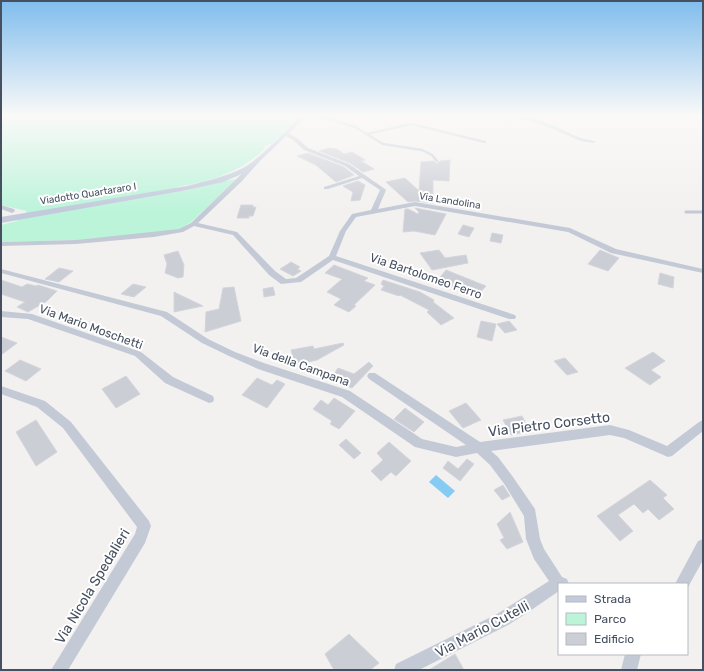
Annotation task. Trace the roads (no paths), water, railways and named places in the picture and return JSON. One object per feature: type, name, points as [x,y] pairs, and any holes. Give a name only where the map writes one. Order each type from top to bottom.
[{"type":"main road","name":"Viadotto Quartararo I","points":[[1,220],[201,185],[230,176],[246,169],[271,148]]},
{"type":"street","points":[[307,148],[347,165],[384,190],[374,210]]},
{"type":"street","points":[[1,244],[76,242],[154,235],[181,230],[193,224],[240,180],[258,160]]},
{"type":"street","points":[[326,188],[364,176]]},
{"type":"street","name":"Via Landolina","points":[[332,257],[344,231],[354,215],[374,210],[415,204],[570,230],[614,251],[703,271]]},
{"type":"street","points":[[1,207],[12,210],[1,212]]},
{"type":"street","points":[[193,224],[235,233],[272,273],[284,282],[298,280],[332,257]]},
{"type":"street","name":"Via Bartolomeo Ferro","points":[[332,257],[512,317]]},
{"type":"street","name":"Via della Campana","points":[[1,271],[164,314],[205,341],[232,354],[261,366],[346,394],[419,443],[456,452],[479,447]]},
{"type":"street","name":"Via Mario Moschetti","points":[[1,314],[29,316],[138,354],[169,380],[209,399]]},
{"type":"street","points":[[372,376],[479,447],[494,461],[530,514],[533,539],[539,554],[560,583]]},
{"type":"street","name":"Via Nicola Spedalieri","points":[[2,394],[41,404],[67,425],[144,526],[140,538],[60,670]]},
{"type":"street","name":"Via Pietro Corsetto","points":[[479,447],[610,430],[621,431],[632,435],[659,450],[668,452],[703,424]]},
{"type":"street","points":[[683,583],[703,546]]},
{"type":"street","name":"Via Mario Cutelli","points":[[402,670],[483,629],[541,597],[558,584]]},
{"type":"street","points":[[629,670],[633,655]]},
{"type":"lane","points":[[415,148],[432,155],[437,161]]},
{"type":"lane","points":[[686,212],[703,212]]},
{"type":"water","points":[[436,475],[455,491],[448,498],[429,482]]}]
